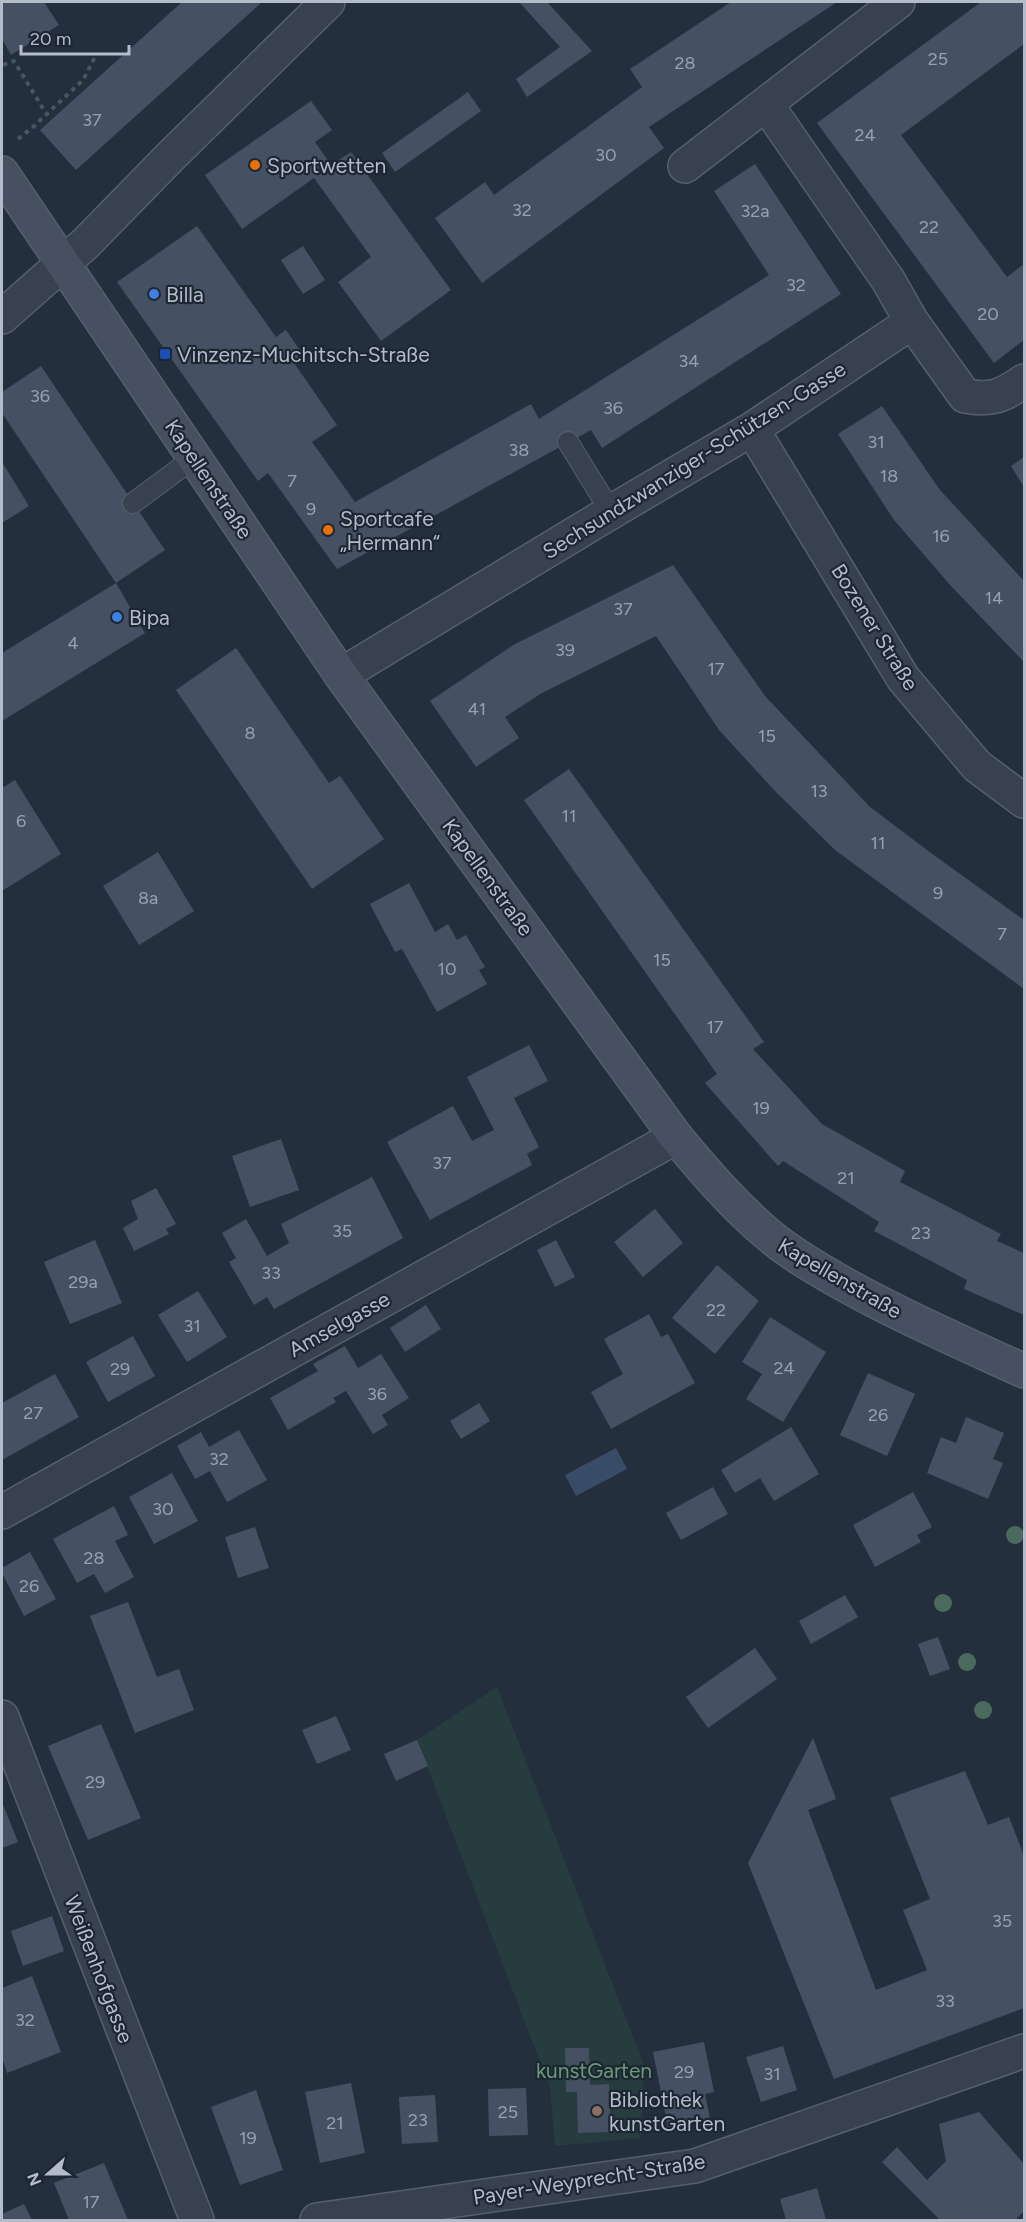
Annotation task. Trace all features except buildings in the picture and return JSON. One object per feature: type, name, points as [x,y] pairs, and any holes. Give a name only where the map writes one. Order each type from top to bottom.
[{"type":"main road","name":"Kapellenstraße","points":[[2,173],[341,675],[676,1137],[703,1170],[771,1238],[809,1264],[879,1304],[1024,1371]]},
{"type":"street","points":[[2,317],[98,231],[328,2]]},
{"type":"street","points":[[685,166],[898,2]]},
{"type":"street","points":[[766,104],[888,280],[912,322],[965,396],[984,399],[1005,395],[1024,381]]},
{"type":"street","name":"Sechsundzwanziger-Schützen-Gasse","points":[[341,675],[752,429],[912,322]]},
{"type":"street","name":"Bozener Straße","points":[[752,429],[903,678],[977,766],[1024,801]]},
{"type":"street","name":"Amselgasse","points":[[2,1512],[676,1137]]},
{"type":"street","name":"Weißenhofgasse","points":[[2,1717],[197,2220]]},
{"type":"street","name":"Payer-Weyprecht-Straße","points":[[317,2220],[695,2166],[1024,2051]]},
{"type":"lane","points":[[568,442],[610,512]]},
{"type":"lane","points":[[133,502],[194,458]]},
{"type":"path","points":[[18,139],[83,80],[97,53]]},
{"type":"path","points":[[3,65],[14,61],[47,115]]},
{"type":"path","points":[[129,299],[140,292]]},
{"type":"green space","name":"kunstGarten","points":[[497,1687],[644,2065],[641,2138],[555,2146],[550,2088],[417,1740]]},
{"type":"water","points":[[616,1448],[627,1469],[576,1496],[565,1475]]},
{"type":"place","name":"Sportwetten","points":[[255,165]]},
{"type":"place","name":"Billa","points":[[154,294]]},
{"type":"place","name":"Vinzenz-Muchitsch-Straße","points":[[165,354]]},
{"type":"place","name":"Sportcafe „Hermann“","points":[[328,530]]},
{"type":"place","name":"Bipa","points":[[117,617]]},
{"type":"place","name":"Bibliothek kunstGarten","points":[[597,2111]]}]
